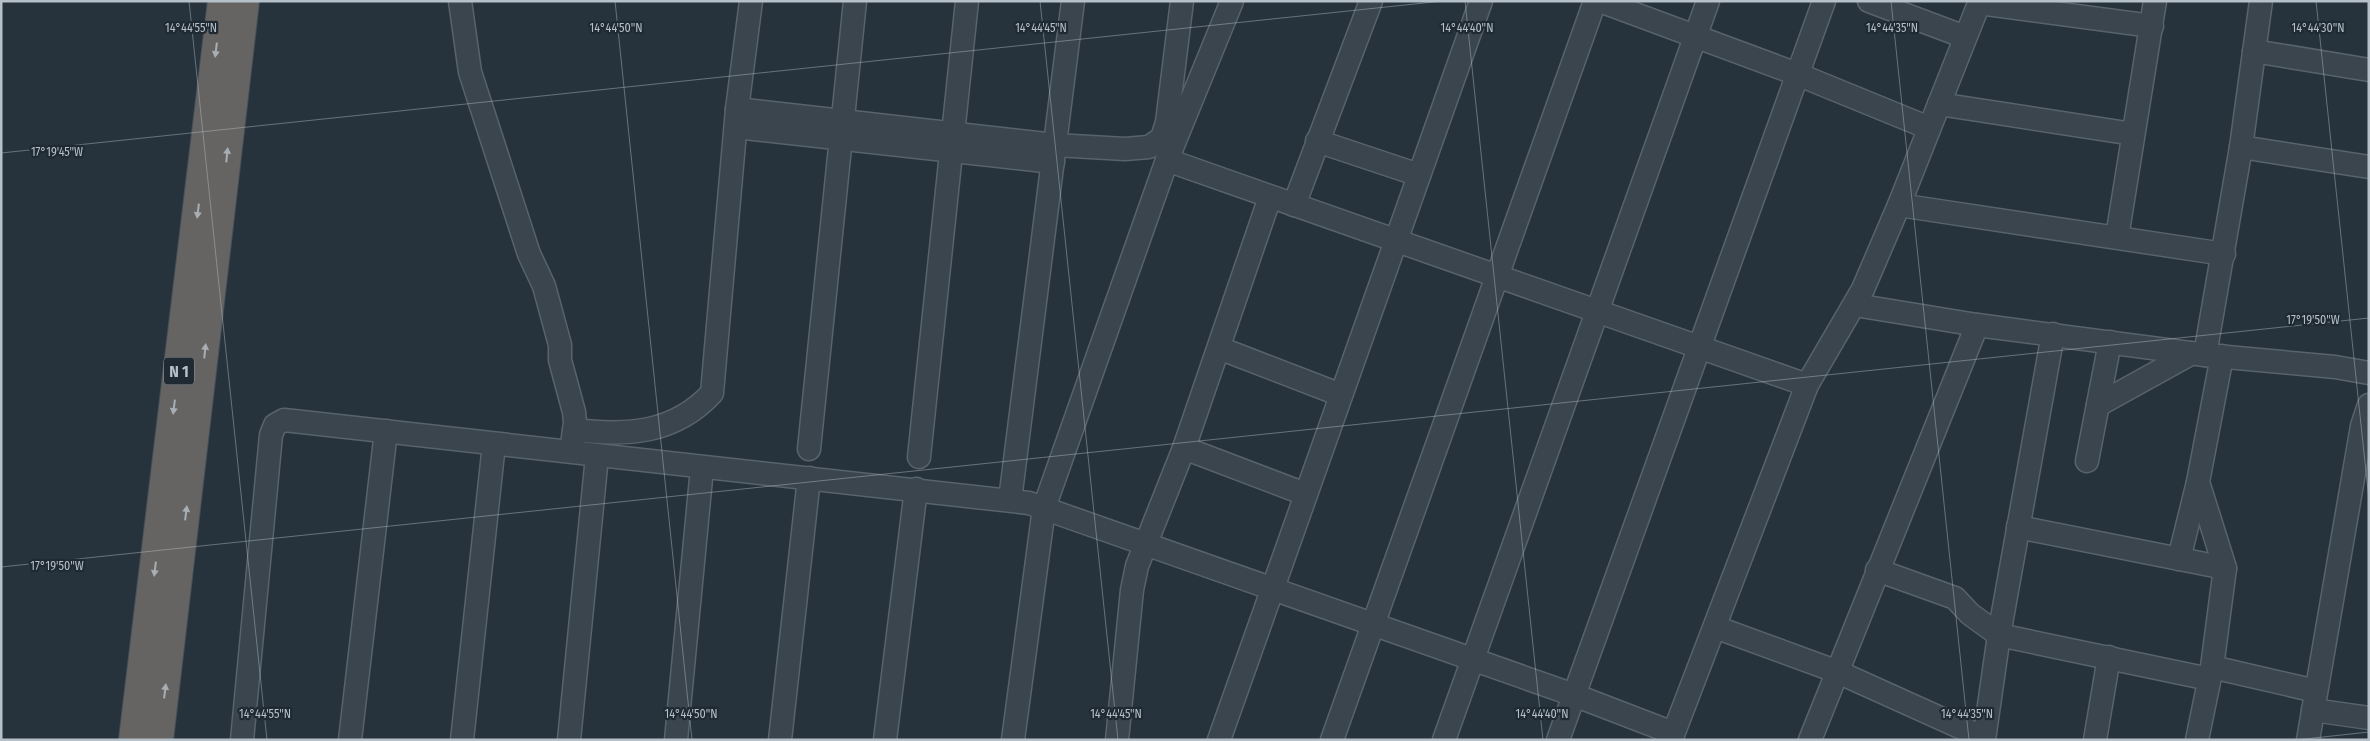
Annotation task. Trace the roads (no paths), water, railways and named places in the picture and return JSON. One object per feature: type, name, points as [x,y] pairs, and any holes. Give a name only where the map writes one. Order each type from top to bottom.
[{"type":"highway","name":"N 1","points":[[133,740],[222,1]]},
{"type":"highway","name":"N 1","points":[[159,740],[245,1]]},
{"type":"street","points":[[460,1],[470,72],[529,254],[544,286],[560,344],[563,370],[574,412],[574,430],[570,452]]},
{"type":"street","points":[[574,430],[612,434],[636,432],[664,425],[702,404],[712,393],[736,118],[751,1]]},
{"type":"street","points":[[809,449],[855,1]]},
{"type":"street","points":[[919,457],[967,1]]},
{"type":"street","points":[[1010,500],[1073,1]]},
{"type":"street","points":[[736,118],[1054,153],[1149,147],[1162,138],[1171,97],[1182,1]]},
{"type":"street","points":[[1013,740],[1044,508],[1166,160],[1232,1]]},
{"type":"street","points":[[1294,205],[1371,1]]},
{"type":"street","points":[[1219,740],[1481,1]]},
{"type":"street","points":[[1332,740],[1595,1]]},
{"type":"street","points":[[1600,1],[1797,74],[1929,128]]},
{"type":"street","points":[[1444,740],[1708,1]]},
{"type":"street","points":[[1558,740],[1824,1]]},
{"type":"street","points":[[1869,1],[1965,37]]},
{"type":"street","points":[[2117,237],[2156,1]]},
{"type":"street","points":[[2179,559],[2198,482],[2206,355],[2241,147],[2261,1]]},
{"type":"street","points":[[242,740],[271,436],[275,425],[284,420],[702,468],[1010,500],[1044,508],[1145,545],[1202,562],[1271,589],[1574,695],[1672,737],[1807,385],[1855,305],[1899,205],[1979,2],[2152,26]]},
{"type":"street","points":[[2254,51],[2369,70]]},
{"type":"street","points":[[1939,104],[2133,134]]},
{"type":"street","points":[[1317,141],[1419,175]]},
{"type":"street","points":[[2241,147],[2369,167]]},
{"type":"street","points":[[1166,160],[1807,385]]},
{"type":"street","points":[[1117,740],[1132,590],[1137,566],[1184,448],[1270,197]]},
{"type":"street","points":[[1899,205],[2224,254]]},
{"type":"street","points":[[1855,305],[1977,325],[2206,355],[2335,367],[2369,373]]},
{"type":"street","points":[[1810,740],[1977,325]]},
{"type":"street","points":[[1715,627],[1838,672],[1984,739],[1999,635],[2053,334]]},
{"type":"street","points":[[2087,461],[2110,342]]},
{"type":"street","points":[[1219,348],[1341,394]]},
{"type":"street","points":[[2098,405],[2206,355]]},
{"type":"street","points":[[2308,740],[2362,426],[2369,405]]},
{"type":"street","points":[[350,740],[386,431]]},
{"type":"street","points":[[462,740],[494,444]]},
{"type":"street","points":[[1184,448],[1305,494]]},
{"type":"street","points":[[569,740],[597,456]]},
{"type":"street","points":[[676,740],[702,468]]},
{"type":"street","points":[[780,740],[809,478]]},
{"type":"street","points":[[2197,740],[2211,673],[2225,568],[2198,482]]},
{"type":"street","points":[[885,740],[916,489]]},
{"type":"street","points":[[2018,527],[2225,568]]},
{"type":"street","points":[[1877,570],[1955,598],[1970,614],[1999,635],[2211,673],[2314,700],[2369,718]]},
{"type":"street","points":[[2095,740],[2110,656]]}]
